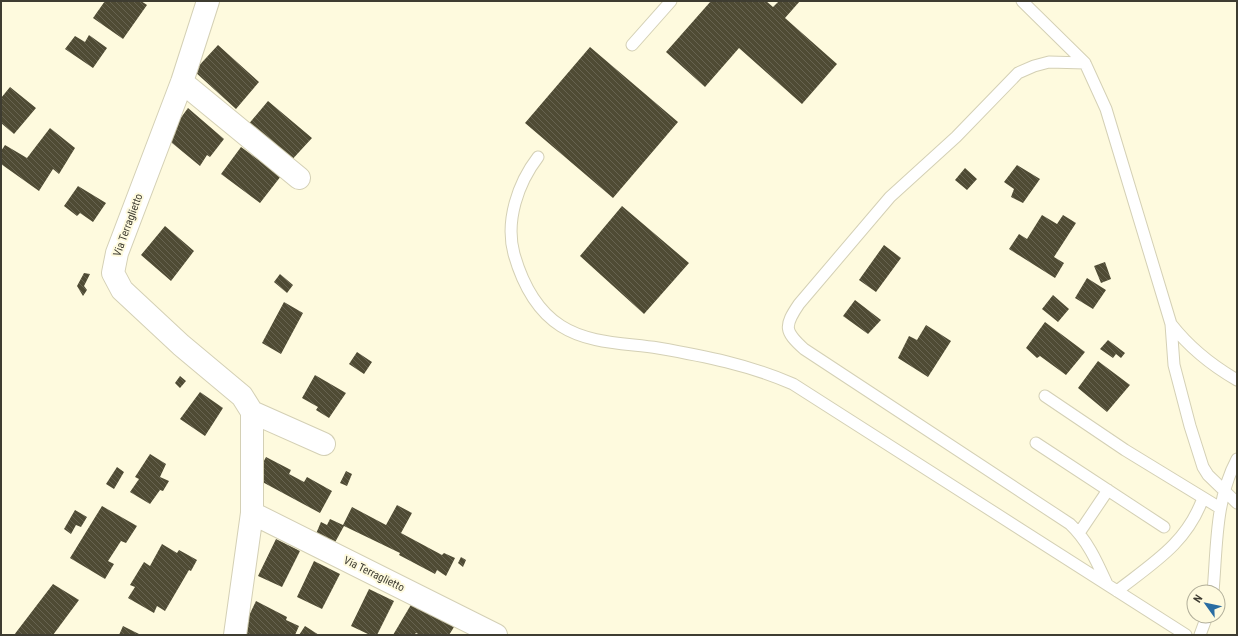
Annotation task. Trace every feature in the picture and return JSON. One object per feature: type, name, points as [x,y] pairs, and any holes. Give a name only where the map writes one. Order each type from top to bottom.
[{"type":"street","name":"Via Terraglietto","points":[[208,1],[182,82],[117,252],[113,273],[122,290],[181,345],[242,396],[252,412]]},
{"type":"street","points":[[182,82],[299,178]]},
{"type":"street","points":[[235,635],[252,513],[252,412],[324,444]]},
{"type":"street","name":"Via Terraglietto","points":[[252,513],[496,635]]},
{"type":"lane","points":[[632,45],[671,1]]},
{"type":"lane","points":[[1022,1],[1086,63],[1106,109],[1171,324],[1174,365],[1190,426],[1203,467],[1208,475],[1237,503]]},
{"type":"lane","points":[[1086,63],[1049,62],[1034,66],[1018,73],[961,132],[890,197],[800,304],[789,319],[787,328],[792,338],[804,349],[1059,516],[1080,533],[1096,559],[1107,584]]},
{"type":"lane","points":[[538,157],[530,166],[517,194],[512,217],[511,244],[519,270],[531,294],[544,312],[561,326],[580,335],[602,340],[658,348],[739,364],[793,384],[1186,635]]},
{"type":"lane","points":[[1171,324],[1185,341],[1219,369],[1237,380]]},
{"type":"lane","points":[[1045,396],[1125,450],[1220,508]]},
{"type":"lane","points":[[1036,443],[1164,527]]},
{"type":"lane","points":[[1214,584],[1220,508],[1228,476],[1237,459]]},
{"type":"lane","points":[[1080,533],[1108,490]]},
{"type":"lane","points":[[1117,591],[1183,536],[1198,512],[1203,498]]},
{"type":"lane","points":[[1200,635],[1204,624]]},
{"type":"building","points":[[105,1],[141,1],[147,5],[123,39],[93,18]]},
{"type":"building","points":[[711,1],[766,1],[773,7],[779,1],[800,1],[785,18],[837,64],[802,104],[739,48],[705,87],[666,52]]},
{"type":"building","points":[[89,35],[107,48],[93,68],[65,49],[75,36],[85,42]]},
{"type":"building","points":[[218,45],[259,82],[236,109],[194,71]]},
{"type":"building","points":[[590,47],[678,122],[613,198],[525,123]]},
{"type":"building","points":[[10,87],[36,108],[14,134],[1,123],[1,98]]},
{"type":"building","points":[[268,101],[312,138],[289,163],[247,126]]},
{"type":"building","points":[[188,108],[224,139],[210,157],[207,155],[200,166],[166,138]]},
{"type":"building","points":[[50,128],[75,148],[59,174],[53,169],[39,191],[1,164],[1,151],[5,145],[27,158]]},
{"type":"building","points":[[241,147],[281,176],[260,203],[221,174]]},
{"type":"building","points":[[1017,165],[1040,179],[1023,203],[1011,197],[1014,189],[1004,182]]},
{"type":"building","points":[[965,168],[977,179],[967,190],[955,180]]},
{"type":"building","points":[[78,186],[106,203],[93,222],[80,213],[77,216],[64,206]]},
{"type":"building","points":[[622,206],[689,263],[644,314],[580,256]]},
{"type":"building","points":[[1042,215],[1057,224],[1063,215],[1076,223],[1054,257],[1064,263],[1055,278],[1009,249],[1019,234],[1027,239]]},
{"type":"building","points":[[165,226],[194,251],[171,281],[141,255]]},
{"type":"building","points":[[884,245],[901,258],[876,292],[859,280]]},
{"type":"building","points":[[1105,262],[1111,279],[1101,283],[1094,266]]},
{"type":"building","points":[[84,273],[90,274],[84,286],[87,290],[83,296],[77,286]]},
{"type":"building","points":[[280,274],[293,285],[287,293],[274,282]]},
{"type":"building","points":[[1087,278],[1106,290],[1093,309],[1075,298]]},
{"type":"building","points":[[1053,295],[1069,309],[1058,322],[1042,309]]},
{"type":"building","points":[[855,300],[881,320],[868,334],[843,316]]},
{"type":"building","points":[[284,302],[303,313],[281,354],[262,343]]},
{"type":"building","points":[[1045,322],[1085,352],[1066,375],[1040,356],[1037,358],[1026,348]]},
{"type":"building","points":[[926,325],[951,341],[928,377],[898,358],[909,336],[917,340]]},
{"type":"building","points":[[1108,340],[1125,353],[1121,358],[1116,354],[1113,358],[1100,349]]},
{"type":"building","points":[[357,352],[372,362],[364,374],[349,364]]},
{"type":"building","points":[[1098,361],[1130,385],[1107,412],[1078,388]]},
{"type":"building","points":[[315,375],[346,393],[329,418],[316,410],[318,407],[302,398]]},
{"type":"building","points":[[180,376],[186,381],[180,388],[175,383]]},
{"type":"building","points":[[200,392],[223,408],[205,436],[180,419]]},
{"type":"building","points":[[150,454],[166,464],[160,477],[169,481],[163,491],[160,490],[150,504],[130,492],[139,479],[135,477]]},
{"type":"building","points":[[266,457],[291,470],[289,474],[304,482],[307,477],[332,491],[320,513],[255,478]]},
{"type":"building","points":[[117,467],[124,472],[114,489],[106,484]]},
{"type":"building","points":[[346,471],[352,474],[347,486],[340,483]]},
{"type":"building","points":[[397,505],[412,513],[401,533],[442,555],[444,553],[455,558],[446,576],[437,570],[435,574],[399,555],[400,553],[344,526],[333,546],[315,536],[321,522],[327,525],[330,519],[343,525],[352,507],[386,525]]},
{"type":"building","points":[[102,506],[137,526],[126,543],[121,541],[108,561],[114,564],[105,579],[70,558]]},
{"type":"building","points":[[75,510],[87,517],[81,527],[76,525],[71,534],[64,529]]},
{"type":"building","points":[[276,539],[300,551],[282,587],[258,576]]},
{"type":"building","points":[[162,544],[177,553],[179,550],[197,560],[191,571],[189,570],[165,611],[157,606],[154,613],[128,598],[135,587],[130,585],[144,562],[150,566]]},
{"type":"building","points":[[461,557],[466,560],[463,567],[458,563]]},
{"type":"building","points":[[314,561],[340,574],[322,609],[297,597]]},
{"type":"building","points":[[53,584],[79,600],[53,635],[14,635]]},
{"type":"building","points":[[369,589],[394,601],[377,635],[370,635],[351,626]]},
{"type":"building","points":[[256,601],[287,617],[286,620],[299,626],[295,635],[244,635],[248,628],[244,626]]},
{"type":"building","points":[[412,603],[454,627],[449,635],[420,635],[416,633],[414,635],[393,635]]},
{"type":"building","points":[[123,626],[141,635],[119,635]]},
{"type":"building","points":[[305,626],[319,635],[299,635]]}]
